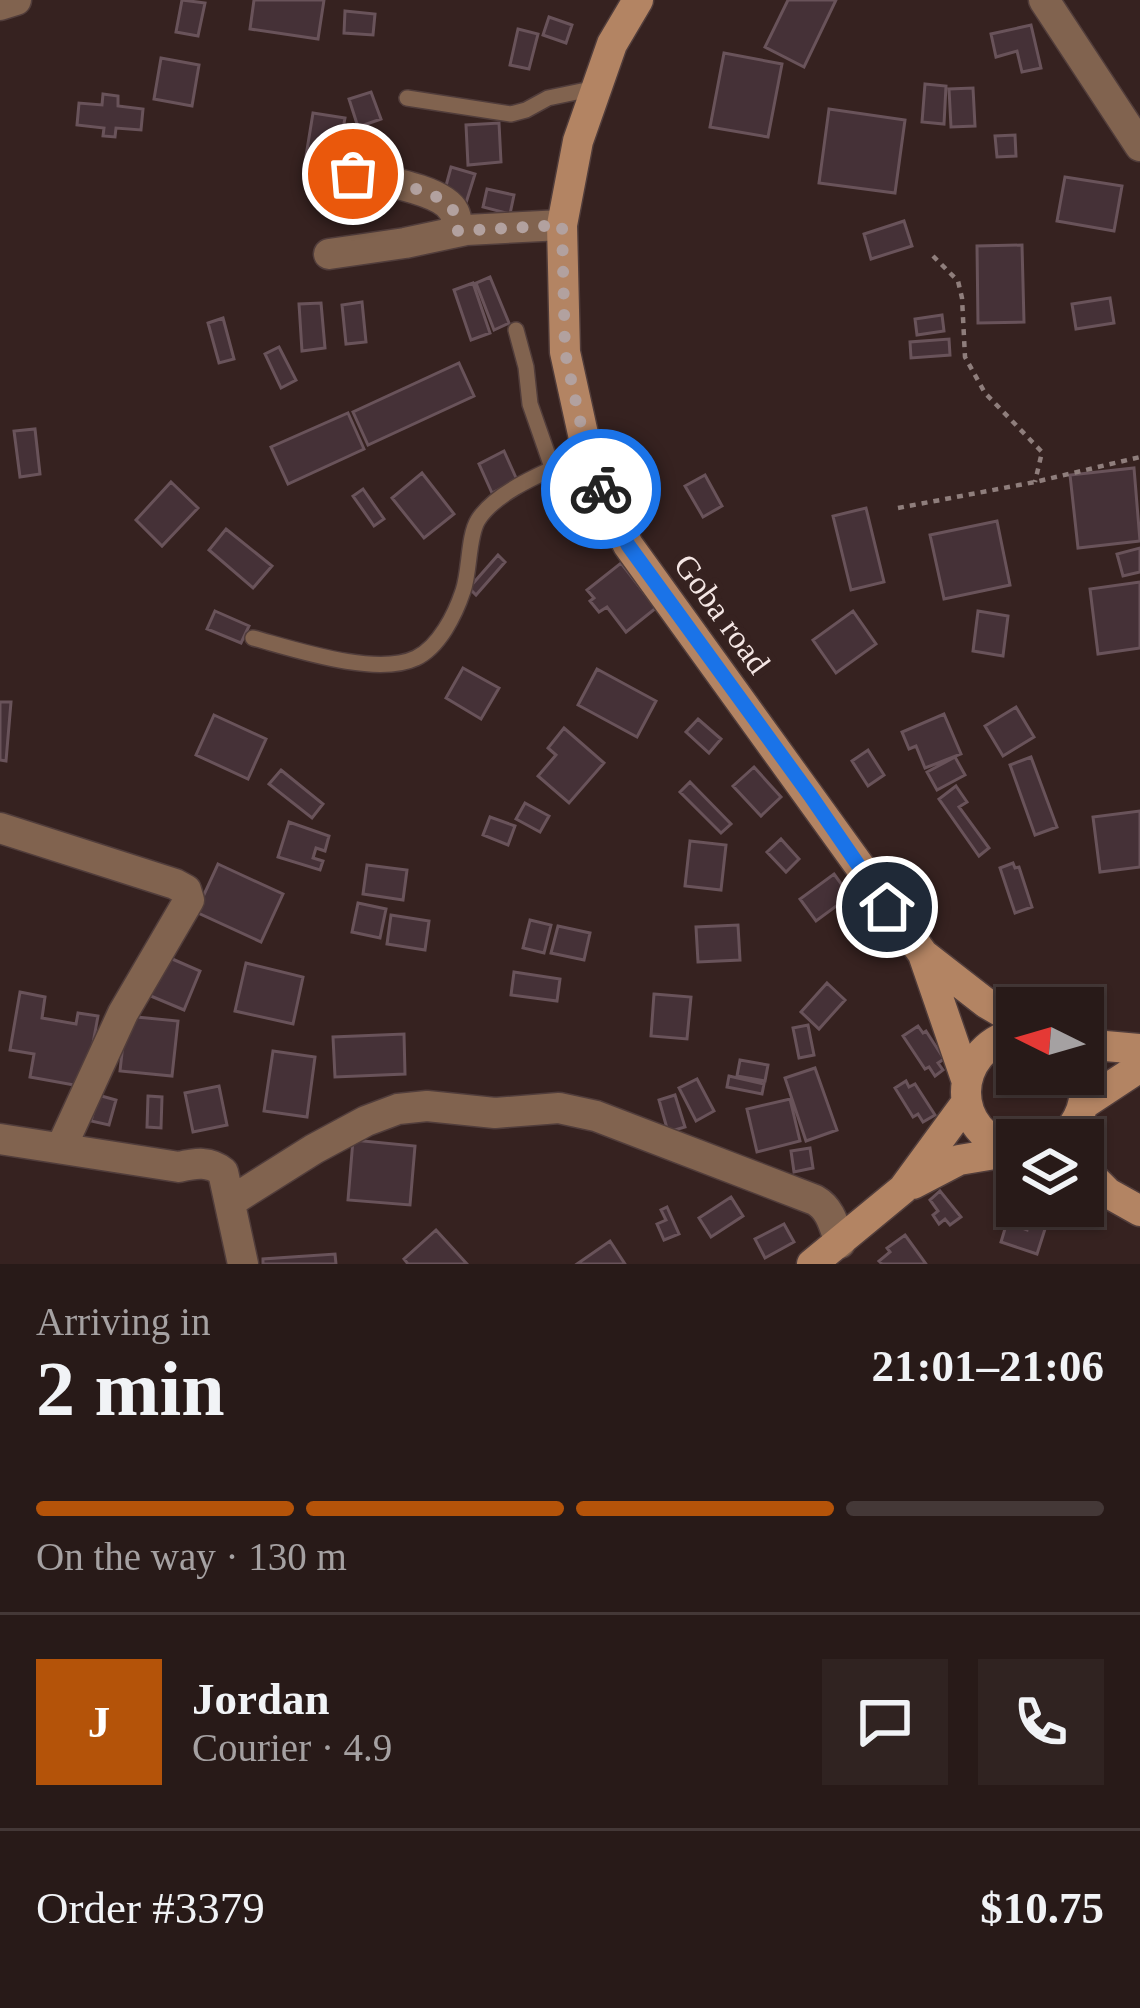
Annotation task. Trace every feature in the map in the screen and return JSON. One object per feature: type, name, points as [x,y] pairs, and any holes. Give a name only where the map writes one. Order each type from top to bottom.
[{"type":"street","points":[[0,5],[16,0]]},
{"type":"street","name":"Goba road","points":[[638,0],[612,44],[578,140],[562,225],[565,352],[590,466],[628,545],[923,954]]},
{"type":"street","points":[[1045,0],[1140,146]]},
{"type":"street","points":[[353,174],[446,202],[454,211],[458,231]]},
{"type":"street","points":[[329,254],[458,231],[562,225]]},
{"type":"street","points":[[0,828],[176,884],[186,890],[189,900],[123,1012],[61,1148]]},
{"type":"street","points":[[923,954],[996,1009]]},
{"type":"street","points":[[923,954],[975,1124],[996,1143]]},
{"type":"street","points":[[903,1189],[966,1091],[976,1057],[996,1040]]},
{"type":"street","points":[[1104,1046],[1140,1049]]},
{"type":"street","points":[[1104,1081],[1140,1067]]},
{"type":"street","points":[[230,1202],[314,1149],[398,1109],[427,1106],[495,1113],[559,1108],[596,1116],[814,1200],[830,1214],[840,1243]]},
{"type":"street","points":[[0,1138],[179,1167],[214,1165],[223,1172],[243,1264]]},
{"type":"street","points":[[812,1264],[903,1189],[959,1160],[996,1154]]},
{"type":"street","points":[[1104,1189],[1140,1211]]},
{"type":"lane","points":[[407,98],[511,114],[548,98],[596,88]]},
{"type":"lane","points":[[516,330],[530,404],[553,470]]},
{"type":"lane","points":[[253,638],[365,664],[402,663],[421,656],[457,608],[476,522],[500,496],[588,452]]},
{"type":"path","points":[[933,256],[958,281],[965,357],[985,393],[1042,452],[1035,482]]},
{"type":"path","points":[[898,508],[1140,457]]},
{"type":"building","points":[[182,0],[205,3],[198,36],[176,32]]},
{"type":"building","points":[[254,0],[324,0],[318,39],[250,29]]},
{"type":"building","points":[[788,0],[836,0],[804,67],[765,47]]},
{"type":"building","points":[[345,11],[375,14],[373,35],[344,33]]},
{"type":"building","points":[[549,17],[572,25],[566,43],[543,35]]},
{"type":"building","points":[[1031,25],[1041,68],[1022,72],[1017,51],[996,57],[991,34]]},
{"type":"building","points":[[518,29],[538,34],[529,69],[510,65]]},
{"type":"building","points":[[724,53],[782,64],[768,137],[710,127]]},
{"type":"building","points":[[161,58],[199,65],[192,106],[154,99]]},
{"type":"building","points":[[925,84],[946,86],[944,124],[922,122]]},
{"type":"building","points":[[973,88],[975,126],[951,127],[949,89]]},
{"type":"building","points":[[371,92],[381,119],[358,127],[349,99]]},
{"type":"building","points":[[103,94],[118,96],[118,106],[143,109],[141,130],[116,128],[115,137],[103,136],[104,128],[77,125],[79,103],[102,105]]},
{"type":"building","points":[[829,109],[905,120],[895,193],[819,183]]},
{"type":"building","points":[[313,113],[345,118],[337,161],[306,156]]},
{"type":"building","points":[[499,123],[501,162],[468,165],[466,125]]},
{"type":"building","points":[[1015,135],[1016,156],[997,157],[995,136]]},
{"type":"building","points":[[451,167],[475,174],[466,203],[443,197]]},
{"type":"building","points":[[335,176],[348,179],[341,216],[328,214]]},
{"type":"building","points":[[1065,177],[1122,186],[1114,231],[1057,221]]},
{"type":"building","points":[[487,189],[514,195],[510,214],[483,207]]},
{"type":"building","points":[[904,221],[912,246],[871,259],[864,234]]},
{"type":"building","points":[[1022,245],[1024,322],[978,323],[977,246]]},
{"type":"building","points":[[490,277],[509,323],[494,330],[476,283]]},
{"type":"building","points":[[473,283],[490,333],[471,340],[454,290]]},
{"type":"building","points":[[1110,298],[1114,323],[1076,329],[1072,304]]},
{"type":"building","points":[[362,302],[366,342],[346,344],[342,305]]},
{"type":"building","points":[[321,303],[325,348],[302,351],[299,304]]},
{"type":"building","points":[[942,315],[944,331],[917,335],[915,319]]},
{"type":"building","points":[[223,318],[234,359],[219,363],[208,323]]},
{"type":"building","points":[[949,339],[950,355],[911,358],[910,342]]},
{"type":"building","points":[[279,347],[296,380],[281,388],[265,354]]},
{"type":"building","points":[[459,363],[474,396],[368,445],[353,412]]},
{"type":"building","points":[[348,413],[364,449],[288,484],[271,447]]},
{"type":"building","points":[[35,429],[40,474],[20,477],[14,431]]},
{"type":"building","points":[[504,451],[517,480],[492,493],[479,464]]},
{"type":"building","points":[[1134,468],[1140,541],[1078,548],[1070,475]]},
{"type":"building","points":[[422,473],[454,514],[424,538],[392,498]]},
{"type":"building","points":[[705,475],[722,506],[703,517],[685,486]]},
{"type":"building","points":[[171,482],[198,508],[162,546],[136,520]]},
{"type":"building","points":[[363,489],[384,519],[374,526],[353,496]]},
{"type":"building","points":[[866,508],[884,582],[851,590],[833,516]]},
{"type":"building","points":[[997,521],[1010,585],[944,599],[930,535]]},
{"type":"building","points":[[226,529],[272,566],[253,588],[209,550]]},
{"type":"building","points":[[1140,548],[1140,572],[1123,576],[1117,554]]},
{"type":"building","points":[[498,555],[505,562],[476,595],[469,588]]},
{"type":"building","points":[[621,563],[656,608],[626,632],[607,607],[599,612],[587,590]]},
{"type":"building","points":[[1140,582],[1140,648],[1098,654],[1090,589]]},
{"type":"building","points":[[215,611],[249,626],[241,643],[207,629]]},
{"type":"building","points":[[853,611],[876,644],[836,673],[813,640]]},
{"type":"building","points":[[978,611],[1008,616],[1003,656],[973,651]]},
{"type":"building","points":[[463,668],[499,688],[481,719],[446,698]]},
{"type":"building","points":[[597,669],[656,701],[637,737],[578,705]]},
{"type":"building","points":[[0,702],[11,702],[6,761],[0,760]]},
{"type":"building","points":[[1016,707],[1034,737],[1003,756],[985,726]]},
{"type":"building","points":[[944,714],[961,754],[925,768],[916,746],[909,749],[902,732]]},
{"type":"building","points":[[214,715],[266,739],[248,779],[196,755]]},
{"type":"building","points":[[698,719],[721,739],[709,753],[686,732]]},
{"type":"building","points":[[564,728],[604,763],[569,803],[538,776],[556,755],[548,748]]},
{"type":"building","points":[[868,750],[884,775],[868,786],[852,761]]},
{"type":"building","points":[[955,757],[965,775],[937,790],[927,772]]},
{"type":"building","points":[[1031,757],[1057,827],[1035,835],[1010,765]]},
{"type":"building","points":[[754,767],[781,797],[761,816],[733,786]]},
{"type":"building","points":[[281,770],[323,804],[312,818],[269,784]]},
{"type":"building","points":[[690,782],[731,824],[721,833],[680,792]]},
{"type":"building","points":[[956,786],[967,802],[959,807],[989,848],[979,856],[939,799]]},
{"type":"building","points":[[525,803],[549,816],[540,832],[516,819]]},
{"type":"building","points":[[1140,811],[1140,867],[1100,872],[1093,817]]},
{"type":"building","points":[[490,817],[515,826],[508,845],[483,835]]},
{"type":"building","points":[[289,822],[329,836],[325,851],[316,848],[313,858],[323,861],[320,870],[278,857]]},
{"type":"building","points":[[781,839],[799,859],[786,872],[767,852]]},
{"type":"building","points":[[690,841],[726,845],[721,890],[685,886]]},
{"type":"building","points":[[1013,863],[1019,867],[1032,907],[1015,913],[1000,868]]},
{"type":"building","points":[[218,864],[283,894],[261,942],[196,912]]},
{"type":"building","points":[[367,865],[407,870],[403,900],[363,894]]},
{"type":"building","points":[[834,874],[850,896],[816,921],[800,899]]},
{"type":"building","points":[[358,903],[386,909],[380,938],[352,932]]},
{"type":"building","points":[[391,915],[429,921],[425,950],[387,944]]},
{"type":"building","points":[[530,920],[551,925],[544,953],[523,948]]},
{"type":"building","points":[[738,925],[740,960],[698,962],[696,927]]},
{"type":"building","points":[[558,926],[590,933],[584,960],[551,953]]},
{"type":"building","points":[[170,958],[200,971],[184,1010],[146,994]]},
{"type":"building","points":[[246,963],[303,977],[293,1024],[235,1011]]},
{"type":"building","points":[[514,972],[560,979],[557,1001],[511,995]]},
{"type":"building","points":[[827,983],[845,1000],[819,1029],[801,1012]]},
{"type":"building","points":[[20,992],[45,997],[42,1018],[76,1024],[78,1013],[98,1016],[85,1087],[30,1077],[34,1054],[10,1050]]},
{"type":"building","points":[[654,994],[691,997],[687,1039],[651,1036]]},
{"type":"building","points":[[126,1016],[178,1021],[172,1076],[120,1071]]},
{"type":"building","points":[[808,1025],[814,1055],[799,1058],[793,1028]]},
{"type":"building","points":[[918,1026],[944,1059],[938,1063],[943,1070],[935,1076],[903,1036]]},
{"type":"building","points":[[404,1034],[405,1074],[335,1077],[333,1037]]},
{"type":"building","points":[[273,1051],[315,1057],[307,1117],[264,1111]]},
{"type":"building","points":[[740,1060],[768,1065],[765,1081],[737,1076]]},
{"type":"building","points":[[815,1068],[837,1130],[806,1141],[785,1078]]},
{"type":"building","points":[[729,1076],[764,1084],[762,1094],[727,1087]]},
{"type":"building","points":[[697,1079],[714,1111],[696,1121],[679,1088]]},
{"type":"building","points":[[906,1081],[909,1087],[915,1084],[935,1115],[923,1122],[918,1114],[913,1117],[895,1088]]},
{"type":"building","points":[[219,1086],[227,1125],[193,1132],[185,1093]]},
{"type":"building","points":[[98,1095],[116,1100],[109,1125],[91,1121]]},
{"type":"building","points":[[675,1095],[685,1127],[668,1132],[659,1100]]},
{"type":"building","points":[[148,1096],[162,1097],[161,1128],[147,1127]]},
{"type":"building","points":[[790,1099],[800,1141],[757,1152],[747,1109]]},
{"type":"building","points":[[353,1140],[415,1146],[410,1205],[348,1200]]},
{"type":"building","points":[[810,1148],[813,1168],[794,1172],[791,1151]]},
{"type":"building","points":[[940,1191],[961,1217],[950,1225],[945,1219],[939,1224],[933,1215],[938,1211],[930,1200]]},
{"type":"building","points":[[731,1197],[743,1216],[711,1237],[699,1218]]},
{"type":"building","points":[[667,1207],[679,1234],[664,1240],[657,1224],[666,1220],[661,1210]]},
{"type":"building","points":[[784,1224],[794,1242],[765,1258],[755,1239]]},
{"type":"building","points":[[1006,1227],[1046,1227],[1037,1254],[1001,1242]]},
{"type":"building","points":[[436,1230],[467,1264],[408,1264],[404,1259]]},
{"type":"building","points":[[905,1235],[926,1264],[882,1264],[879,1261],[890,1252],[887,1248]]},
{"type":"building","points":[[610,1241],[625,1264],[577,1264]]},
{"type":"building","points":[[335,1254],[336,1264],[263,1264],[263,1259]]},
{"type":"way so far","points":[[353,174],[446,202],[454,211],[458,231],[562,225],[565,352],[590,466],[601,489]]},
{"type":"route","points":[[601,489],[628,545],[887,907]]}]
